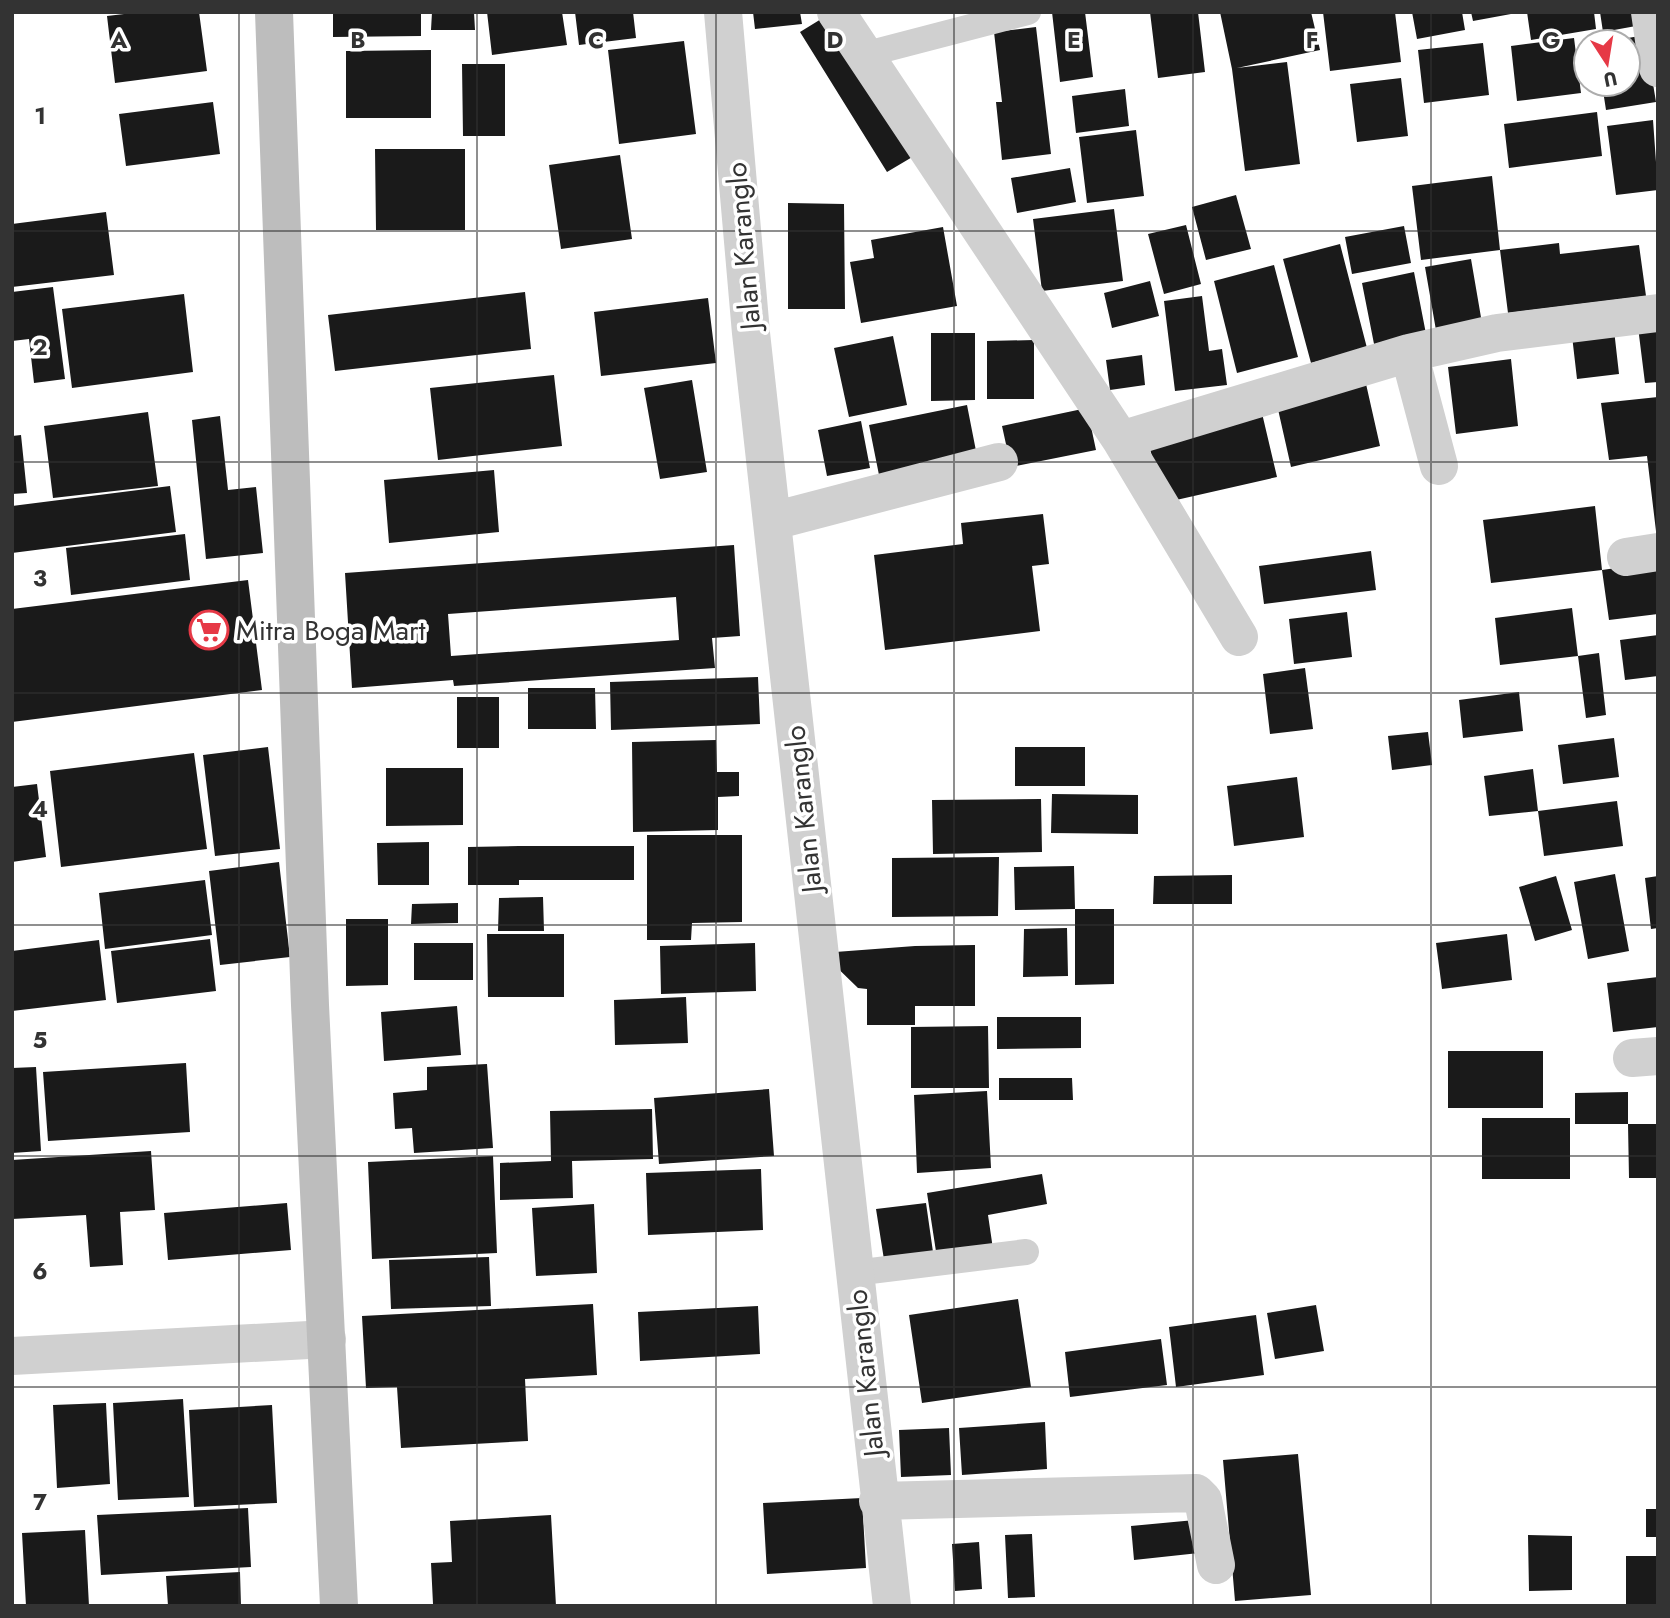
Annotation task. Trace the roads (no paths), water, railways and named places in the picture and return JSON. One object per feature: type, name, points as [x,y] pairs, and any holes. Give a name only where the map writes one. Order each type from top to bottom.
[{"type":"street","points":[[274,12],[311,1019],[339,1606]]},
{"type":"street","name":"Jalan Karanglo","points":[[723,12],[751,333],[878,1501],[892,1606]]},
{"type":"street","points":[[836,12],[1121,440],[1239,637]]},
{"type":"street","points":[[1650,12],[1658,68]]},
{"type":"street","points":[[1121,440],[1409,353],[1497,333],[1658,313]]},
{"type":"street","points":[[1409,353],[1439,466]]},
{"type":"street","points":[[773,521],[999,462]]},
{"type":"street","points":[[12,1356],[327,1339]]},
{"type":"street","points":[[878,1501],[1196,1493],[1203,1500],[1216,1565]]},
{"type":"lane","points":[[863,55],[1028,12]]},
{"type":"lane","points":[[854,1273],[1026,1252]]},
{"type":"place","name":"Mitra Boga Mart","points":[[209,630]]}]
